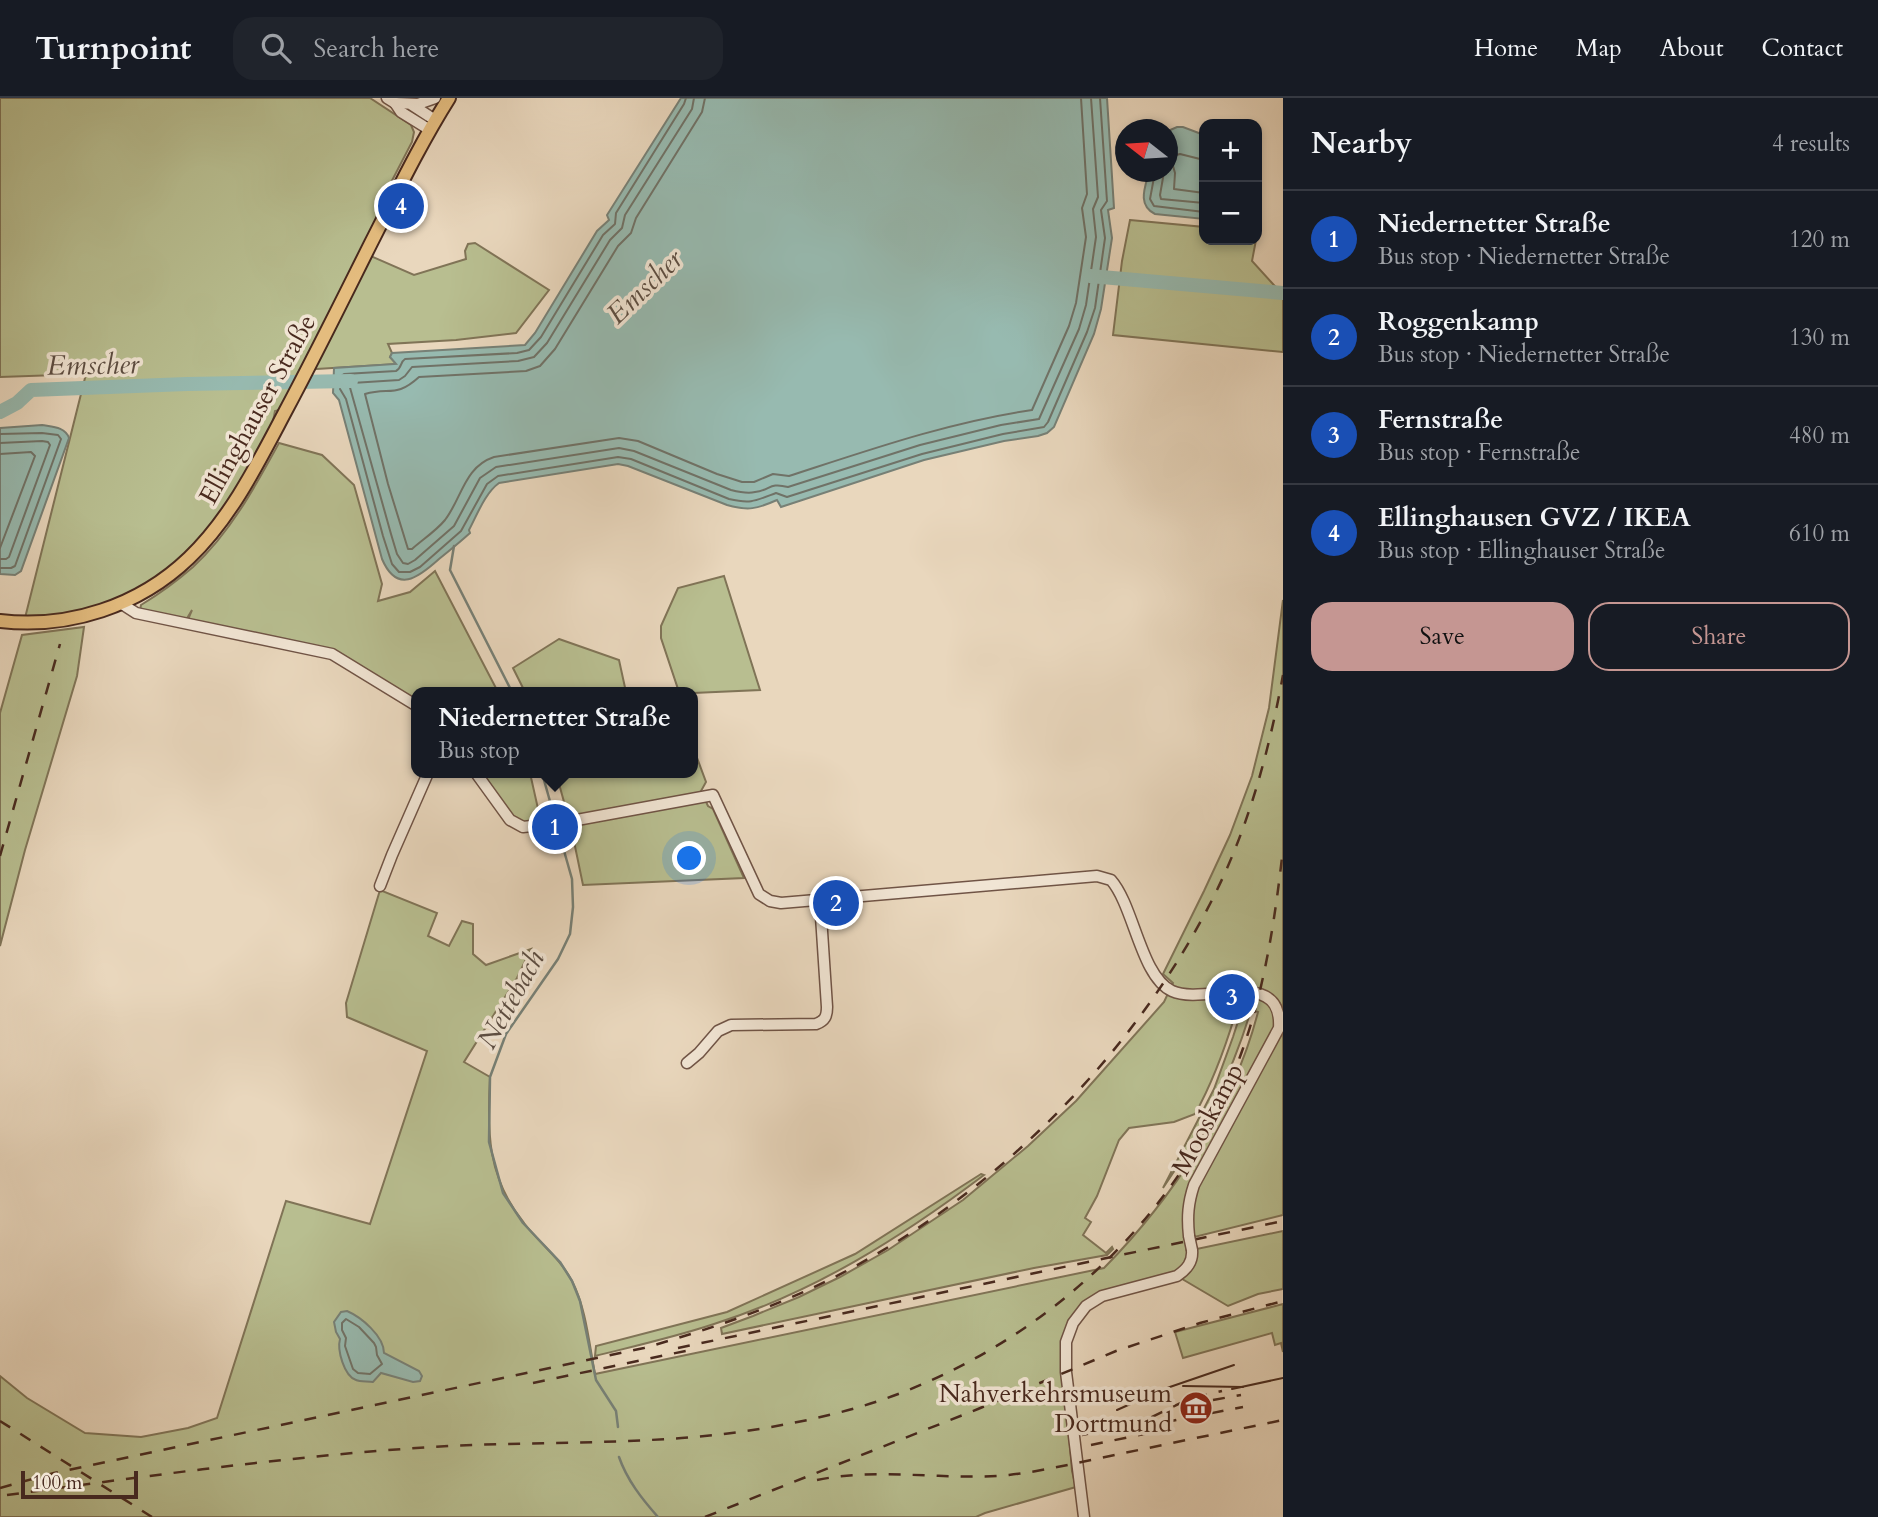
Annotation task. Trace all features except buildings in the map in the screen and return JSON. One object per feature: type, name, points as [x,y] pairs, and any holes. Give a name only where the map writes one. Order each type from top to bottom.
[{"type":"main road","name":"Ellinghauser Straße","points":[[0,621],[65,620],[122,604],[157,584],[201,546],[235,500],[287,408],[432,125],[449,98]]},
{"type":"street","points":[[391,100],[418,104],[435,98]]},
{"type":"street","points":[[391,100],[401,112],[432,125]]},
{"type":"street","points":[[408,103],[432,125]]},
{"type":"street","points":[[122,604],[147,616],[332,654],[411,702]]},
{"type":"street","points":[[380,886],[426,778]]},
{"type":"street","points":[[480,778],[510,820],[523,827],[566,822],[713,795],[759,894],[769,901],[781,903],[820,901],[827,1007],[823,1021],[816,1024],[732,1024],[718,1031],[687,1063]]},
{"type":"street","name":"Mooskamp","points":[[820,901],[1097,876],[1107,878],[1115,884],[1152,970],[1166,988],[1192,995],[1248,992],[1262,994],[1275,1002],[1280,1012],[1279,1028],[1194,1185],[1187,1215],[1192,1250],[1190,1264],[1177,1276],[1102,1296],[1086,1306],[1073,1323],[1066,1342],[1066,1372],[1084,1517]]},
{"type":"green space","points":[[0,98],[370,98],[411,125],[414,132],[412,142],[383,198],[366,254],[414,275],[466,259],[468,244],[475,243],[549,290],[516,333],[388,344],[392,353],[390,357],[397,364],[301,370],[287,408],[275,411],[269,442],[188,559],[119,604],[24,622],[86,374],[0,377]]},
{"type":"green space","points":[[1130,220],[1199,227],[1199,245],[1255,245],[1252,261],[1283,295],[1283,352],[1113,335]]},
{"type":"green space","points":[[279,443],[322,455],[354,485],[382,584],[378,601],[410,592],[435,571],[495,687],[411,687],[411,702],[345,661],[186,624],[192,610],[186,620],[140,610],[141,605],[168,587],[206,554],[251,493]]},
{"type":"green space","points":[[724,576],[760,690],[698,693],[698,687],[677,687],[661,638],[661,626],[678,588]]},
{"type":"green space","points":[[1283,600],[1283,1215],[1194,1237],[1192,1250],[1283,1231],[1283,1289],[1258,1294],[1228,1306],[1177,1276],[1121,1290],[1070,1320],[1063,1359],[1072,1471],[1076,1487],[976,1517],[0,1517],[0,1376],[27,1398],[85,1433],[141,1437],[188,1428],[217,1418],[286,1201],[370,1224],[427,1051],[347,1017],[346,1003],[380,890],[437,913],[428,936],[449,946],[462,921],[473,924],[473,954],[486,965],[531,949],[517,978],[464,1062],[490,1077],[490,1135],[496,1171],[512,1206],[562,1265],[577,1291],[595,1374],[1104,1268],[1153,1212],[1198,1149],[1233,1082],[1258,1012],[1251,1010],[1225,1080],[1191,1145],[1163,1188],[1214,1089],[1243,1006],[1238,1005],[1220,1061],[1195,1114],[1174,1122],[1129,1128],[1119,1140],[1097,1196],[1085,1218],[1091,1222],[1083,1235],[1106,1253],[1112,1247],[1107,1255],[722,1334],[721,1328],[799,1297],[840,1277],[888,1250],[963,1200],[1028,1146],[1076,1101],[1164,1002],[1173,983],[1163,974],[1230,835],[1252,776],[1269,708]]},
{"type":"green space","points":[[84,627],[77,676],[25,850],[0,946],[0,713],[22,635]]},
{"type":"green space","points":[[559,639],[619,660],[625,687],[522,687],[513,668]]},
{"type":"green space","points":[[698,760],[706,782],[701,791],[708,806],[713,809],[744,878],[583,885],[557,778],[698,778]]},
{"type":"green space","points":[[480,778],[531,778],[541,822],[523,827]]},
{"type":"green space","points":[[981,1174],[984,1175],[921,1220],[821,1280],[751,1311],[699,1329],[595,1356],[596,1346],[727,1312],[855,1254]]},
{"type":"green space","points":[[1283,1304],[1283,1352],[1281,1343],[1275,1345],[1272,1333],[1183,1358],[1175,1332]]},
{"type":"water","points":[[681,98],[1107,98],[1114,208],[1108,210],[1112,238],[1101,309],[1094,334],[1054,427],[1038,436],[1004,441],[924,460],[781,507],[777,500],[752,508],[727,505],[618,464],[499,483],[482,505],[469,530],[470,533],[416,577],[401,579],[394,576],[382,559],[339,400],[333,393],[334,368],[396,364],[390,357],[392,353],[525,345],[597,231],[609,220],[607,215]]},
{"type":"water","points":[[1178,127],[1199,133],[1199,218],[1155,214],[1146,206],[1144,190],[1146,182],[1178,182]]},
{"type":"water","points":[[42,425],[62,430],[69,438],[21,571],[15,575],[0,574],[0,428]]},
{"type":"water","points":[[347,1311],[371,1328],[380,1340],[384,1353],[419,1371],[422,1376],[420,1381],[413,1382],[381,1373],[373,1382],[352,1378],[342,1362],[340,1339],[334,1322],[341,1312]]},
{"type":"waterway","name":"Emscher","points":[[1090,276],[1283,293]]},
{"type":"waterway","name":"Emscher","points":[[0,412],[17,403],[31,390],[351,381]]},
{"type":"waterway","name":"Nettebach","points":[[454,546],[450,570],[509,687]]},
{"type":"waterway","name":"Nettebach","points":[[543,778],[572,879],[570,934],[558,959],[506,1034],[490,1077],[489,1142],[503,1193],[523,1223],[560,1262],[572,1281],[580,1301],[596,1380],[616,1411],[618,1427]]},
{"type":"waterway","name":"Nettebach","points":[[619,1457],[626,1474],[658,1517]]},
{"type":"tram line","points":[[1117,1410],[1164,1389],[1234,1365]]},
{"type":"tram line","points":[[1232,1389],[1283,1378]]},
{"type":"tram line","points":[[1183,1386],[1243,1387]]},
{"type":"railway","points":[[0,856],[60,644]]},
{"type":"railway","points":[[0,1488],[54,1473],[644,1348],[707,1329],[808,1290],[871,1257],[932,1219],[989,1175],[1044,1126],[1094,1074],[1139,1017],[1179,958],[1214,896],[1238,843],[1256,788],[1283,675]]},
{"type":"railway","points":[[7,1495],[219,1467],[379,1451],[687,1438],[729,1433],[849,1410],[906,1391],[977,1357],[1027,1326],[1074,1290],[1117,1250],[1155,1206],[1189,1159],[1218,1108],[1241,1054],[1257,1004],[1268,953],[1283,849]]},
{"type":"railway","points":[[678,1348],[1283,1221]]},
{"type":"railway","points":[[705,1517],[1116,1351],[1200,1323],[1283,1301]]},
{"type":"railway","points":[[533,1383],[690,1350]]},
{"type":"railway","points":[[1082,1435],[1129,1425],[1189,1399],[1222,1391]]},
{"type":"railway","points":[[1213,1400],[1241,1395]]},
{"type":"railway","points":[[1141,1427],[1243,1407]]},
{"type":"railway","points":[[817,1480],[889,1474],[1009,1475],[1060,1467],[1283,1420]]},
{"type":"railway","points":[[0,1421],[152,1517]]},
{"type":"railway","points":[[1091,1445],[1154,1432]]},
{"type":"place","name":"Ellinghausen GVZ / IKEA","points":[[401,206]]},
{"type":"place","name":"Niedernetter Straße","points":[[555,827]]},
{"type":"place","name":"Roggenkamp","points":[[836,903]]},
{"type":"place","name":"Fernstraße","points":[[1232,997]]},
{"type":"place","name":"Nahverkehrsmuseum Dortmund","points":[[1196,1408]]}]
